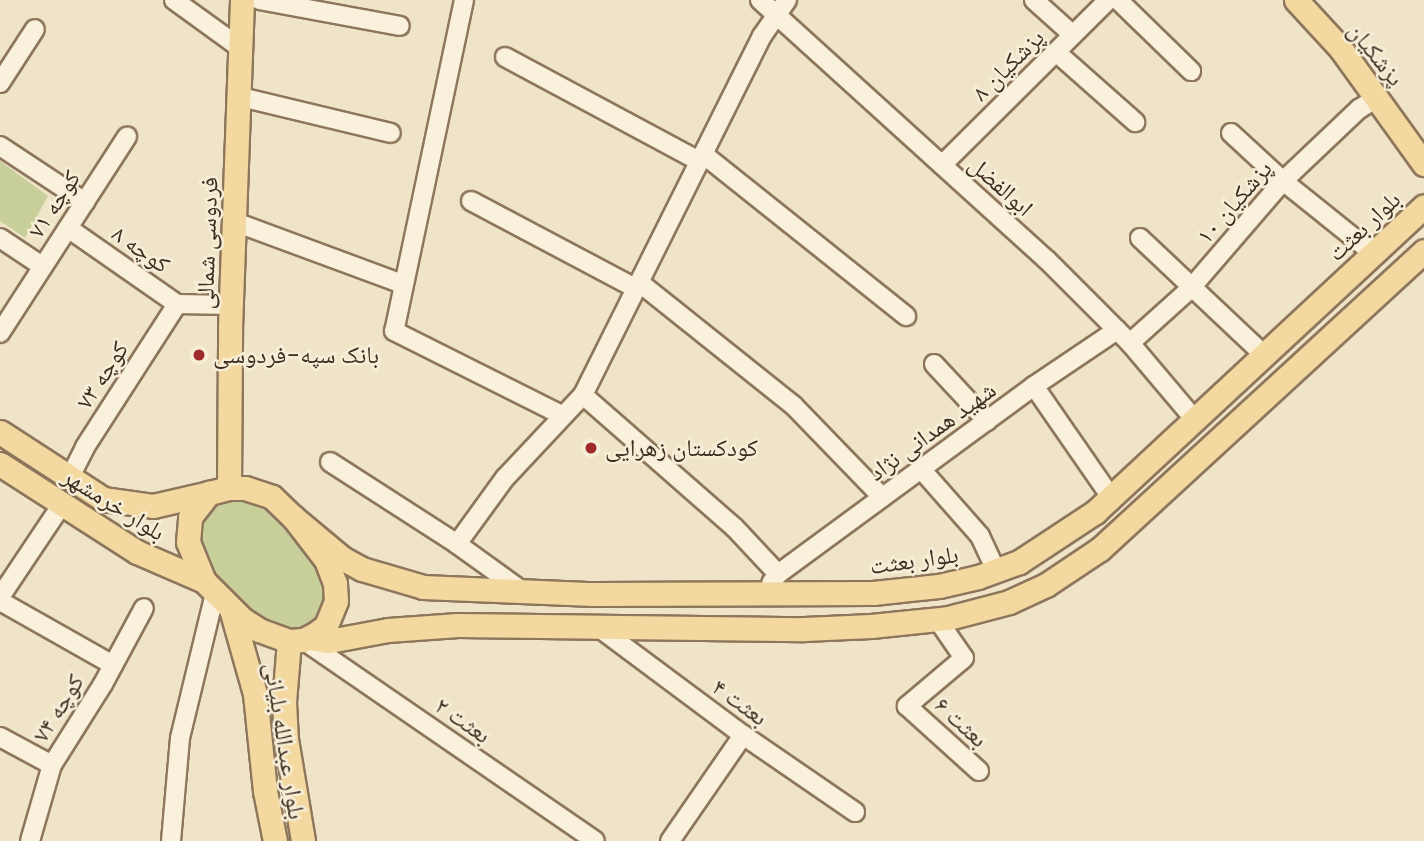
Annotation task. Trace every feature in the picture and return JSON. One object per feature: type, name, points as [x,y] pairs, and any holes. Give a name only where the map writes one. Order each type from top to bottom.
[{"type":"main road","name":"فردوسی شمالی","points":[[219,491],[235,222],[242,0]]},
{"type":"main road","name":"پزشکیان","points":[[1296,0],[1341,49],[1383,103],[1424,164]]},
{"type":"main road","name":"پزشکیان","points":[[1383,103],[1424,141]]},
{"type":"main road","name":"بلوار بعثت","points":[[293,517],[342,558],[376,575],[423,587],[525,593],[761,594],[906,590],[960,582],[996,571],[1047,546],[1111,497],[1424,206]]},
{"type":"main road","points":[[300,640],[326,626],[336,601],[335,583],[327,560],[293,517],[272,497],[261,492],[219,491],[195,506],[187,528],[189,549],[217,594],[251,626],[300,640],[329,640],[434,626],[804,629],[936,619],[969,614],[1025,596],[1065,574],[1100,549],[1420,258]]},
{"type":"main road","name":"بلوار خرمشهر","points":[[0,432],[71,475],[103,499],[153,506],[219,491]]},
{"type":"main road","name":"بلوار خرمشهر","points":[[0,464],[137,552],[217,594]]},
{"type":"main road","points":[[89,523],[97,523],[106,515],[103,499]]},
{"type":"main road","name":"بلوار عبدالله بلیانی","points":[[217,594],[255,694],[265,791],[275,841]]},
{"type":"main road","name":"بلوار عبدالله بلیانی","points":[[300,640],[284,702],[286,739],[305,840]]},
{"type":"street","points":[[174,0],[239,47]]},
{"type":"street","points":[[259,0],[400,26]]},
{"type":"street","points":[[464,0],[394,331],[562,415]]},
{"type":"street","name":"ابوالفضل","points":[[761,0],[782,8],[942,165],[1047,260],[1130,343],[1195,420]]},
{"type":"street","points":[[1034,0],[1073,35]]},
{"type":"street","name":"پزشکیان ۸","points":[[942,165],[1108,0]]},
{"type":"street","points":[[1118,0],[1191,71]]},
{"type":"street","points":[[457,544],[505,478],[583,395],[762,36],[782,8]]},
{"type":"street","points":[[0,83],[35,29]]},
{"type":"street","points":[[1056,52],[1135,122]]},
{"type":"street","points":[[505,57],[701,158],[906,316]]},
{"type":"street","points":[[237,96],[391,132]]},
{"type":"street","name":"پزشکیان ۱۰","points":[[1130,343],[1191,288],[1283,181],[1359,108],[1383,103]]},
{"type":"street","points":[[1231,133],[1283,181],[1373,253]]},
{"type":"street","name":"کوچه ۷۱","points":[[0,332],[127,136]]},
{"type":"street","points":[[0,146],[85,202]]},
{"type":"street","points":[[471,201],[638,286],[793,405],[882,497]]},
{"type":"street","points":[[235,222],[403,284]]},
{"type":"street","name":"کوچه ۸","points":[[68,228],[177,304],[231,305]]},
{"type":"street","points":[[0,238],[42,266]]},
{"type":"street","points":[[1140,238],[1264,355]]},
{"type":"street","name":"کوچه ۷۳","points":[[71,475],[85,447],[177,304]]},
{"type":"street","name":"شهید همدانی نژاد","points":[[761,594],[778,574],[1034,386],[1117,330]]},
{"type":"street","points":[[934,364],[987,421]]},
{"type":"street","points":[[1034,386],[1111,497]]},
{"type":"street","points":[[583,395],[734,527],[778,574]]},
{"type":"street","points":[[330,461],[457,544],[525,593]]},
{"type":"street","points":[[921,469],[980,536],[996,571]]},
{"type":"street","points":[[63,503],[0,599],[113,665]]},
{"type":"street","points":[[171,841],[180,738],[217,594]]},
{"type":"street","name":"کوچه ۷۴","points":[[30,841],[52,765],[144,608]]},
{"type":"street","name":"بعثت ۶","points":[[936,619],[964,658],[907,706],[979,771]]},
{"type":"street","name":"بعثت ۴","points":[[598,626],[743,735],[855,812]]},
{"type":"street","name":"بعثت ۲","points":[[300,640],[594,841]]},
{"type":"street","points":[[670,841],[743,735]]},
{"type":"street","points":[[0,737],[52,765]]},
{"type":"green space","points":[[0,161],[48,196],[25,238],[0,221]]},
{"type":"green space","points":[[213,499],[265,500],[311,554],[329,595],[320,619],[307,628],[279,629],[246,610],[226,588],[199,550],[199,514]]},
{"type":"place","name":"بانک سپه-فردوسی","points":[[199,355]]},
{"type":"place","name":"کودکستان زهرایی","points":[[591,448]]}]
